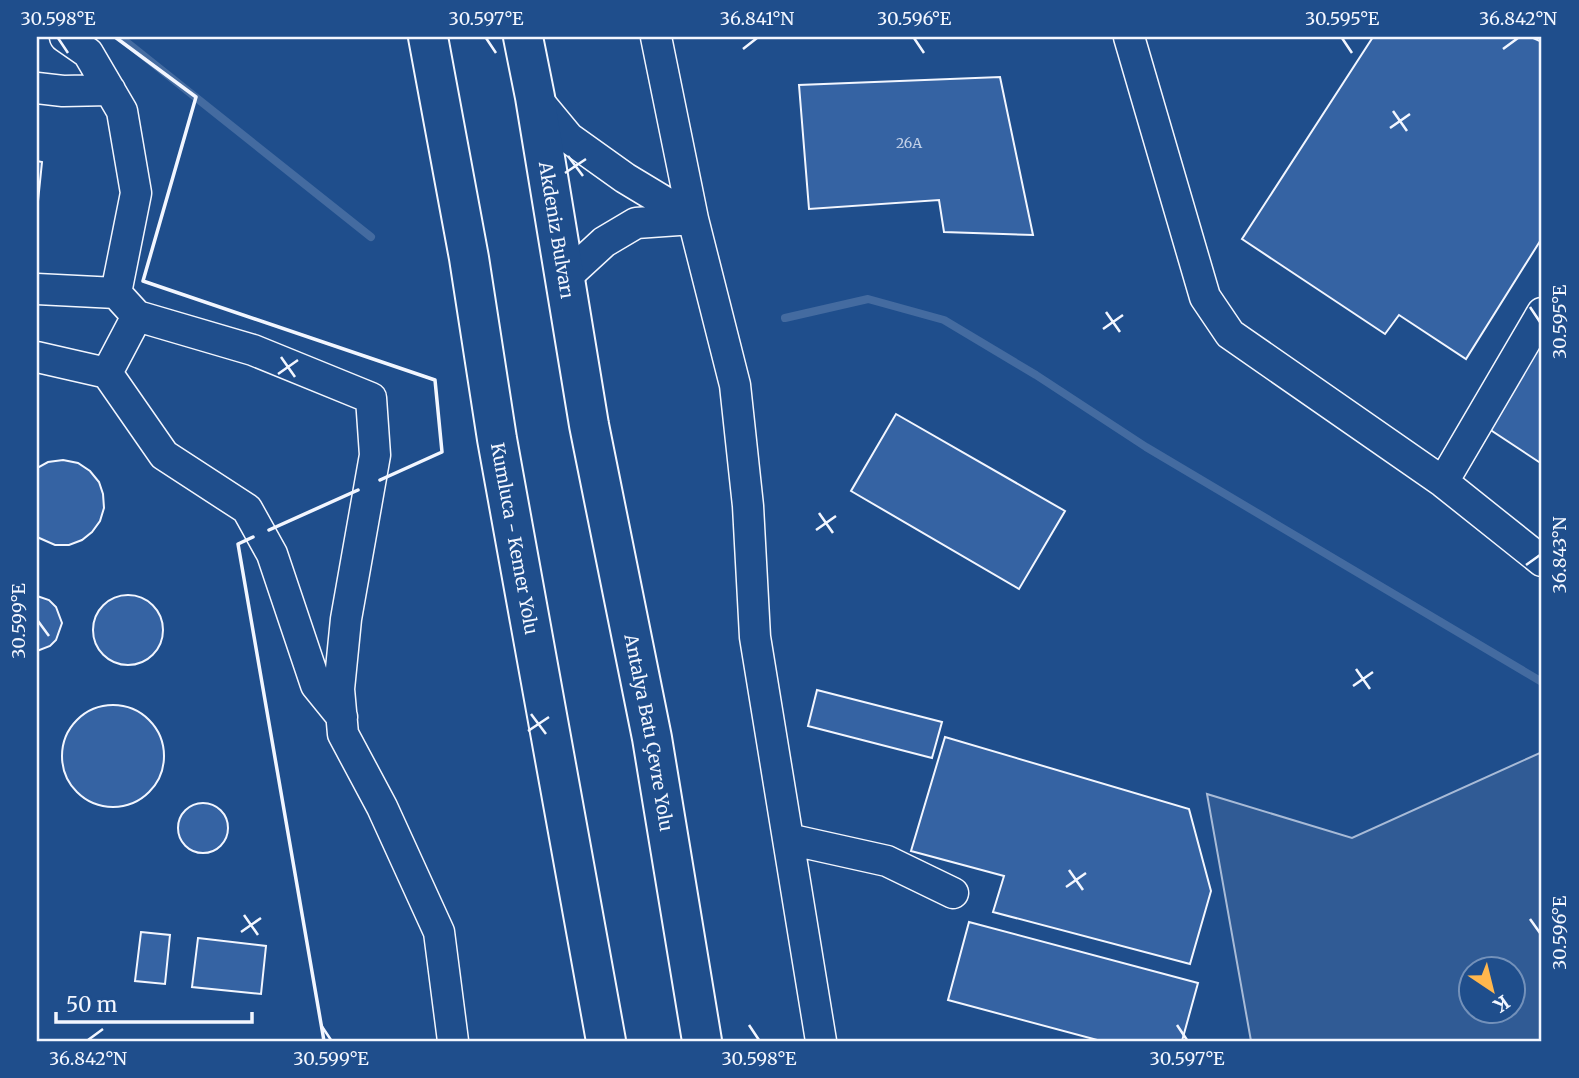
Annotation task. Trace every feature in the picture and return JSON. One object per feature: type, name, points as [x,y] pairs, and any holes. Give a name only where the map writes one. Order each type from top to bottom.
[{"type":"highway","name":"Kumluca - Kemer Yolu","points":[[428,37],[469,258],[497,439],[607,1041]]},
{"type":"highway","name":"Akdeniz Bulvarı","points":[[523,37],[566,277],[589,425]]},
{"type":"highway","name":"Antalya Batı Çevre Yolu","points":[[589,425],[652,738],[702,1041]]},
{"type":"street","points":[[65,37],[89,53],[122,111],[136,193],[116,293]]},
{"type":"street","points":[[656,37],[693,219],[735,385],[748,506],[755,637],[821,1041]]},
{"type":"street","points":[[1129,37],[1205,297],[1230,334],[1443,482],[1542,561]]},
{"type":"street","points":[[37,88],[63,91],[110,90]]},
{"type":"street","points":[[535,97],[569,138],[625,178],[693,219]]},
{"type":"street","points":[[566,277],[604,242],[636,223],[693,219]]},
{"type":"street","points":[[37,289],[116,293],[137,316],[253,350],[371,398],[375,455],[346,619],[339,690],[343,734],[382,807],[439,932],[453,1041]]},
{"type":"street","points":[[1443,482],[1542,313]]},
{"type":"street","points":[[107,373],[137,316]]},
{"type":"street","points":[[37,357],[107,373],[164,456],[247,509],[272,554],[316,685],[342,717]]},
{"type":"street","points":[[788,839],[887,861],[953,893]]},
{"type":"shaded area","points":[[1542,752],[1542,1041],[1251,1041],[1207,794],[1352,838]]},
{"type":"building","points":[[1373,37],[1531,37],[1542,42],[1542,238],[1466,359],[1399,315],[1385,334],[1242,239]]},
{"type":"building","points":[[1000,77],[1033,235],[944,232],[939,200],[809,209],[799,85]]},
{"type":"building","points":[[37,161],[42,162],[37,211]]},
{"type":"building","points":[[1542,341],[1542,464],[1483,425]]},
{"type":"building","points":[[896,414],[1065,511],[1019,589],[851,491]]},
{"type":"building","points":[[63,460],[78,463],[90,471],[99,482],[104,508],[100,521],[82,540],[69,545],[55,545],[37,537],[37,468],[48,462]]},
{"type":"building","points":[[128,595],[147,601],[157,611],[163,630],[157,649],[147,659],[128,665],[109,659],[99,649],[93,630],[99,611],[109,601]]},
{"type":"building","points":[[37,596],[49,600],[56,607],[62,623],[56,640],[50,646],[37,651]]},
{"type":"building","points":[[817,690],[942,722],[932,758],[808,726]]},
{"type":"building","points":[[113,705],[133,709],[149,720],[160,736],[164,756],[160,776],[149,792],[133,803],[113,807],[93,803],[77,792],[66,776],[62,756],[66,736],[77,720],[93,709]]},
{"type":"building","points":[[945,737],[1189,809],[1211,891],[1190,964],[993,912],[1004,876],[911,851]]},
{"type":"building","points":[[203,803],[221,810],[228,828],[221,846],[203,853],[185,846],[178,828],[185,810]]},
{"type":"building","points":[[969,922],[1198,983],[1182,1041],[1101,1041],[948,1000]]},
{"type":"building","points":[[141,932],[170,935],[165,984],[135,981]]},
{"type":"building","points":[[198,938],[266,946],[261,994],[192,987]]},
{"type":"waterway","points":[[120,37],[371,237]]},
{"type":"waterway","points":[[785,318],[868,299],[944,320],[1036,375],[1146,447],[1542,682]]},
{"type":"wall","points":[[115,37],[196,97],[143,281],[435,380],[442,452],[380,480]]},
{"type":"wall","points":[[269,530],[358,490]]},
{"type":"wall","points":[[253,537],[238,544],[324,1041]]}]
